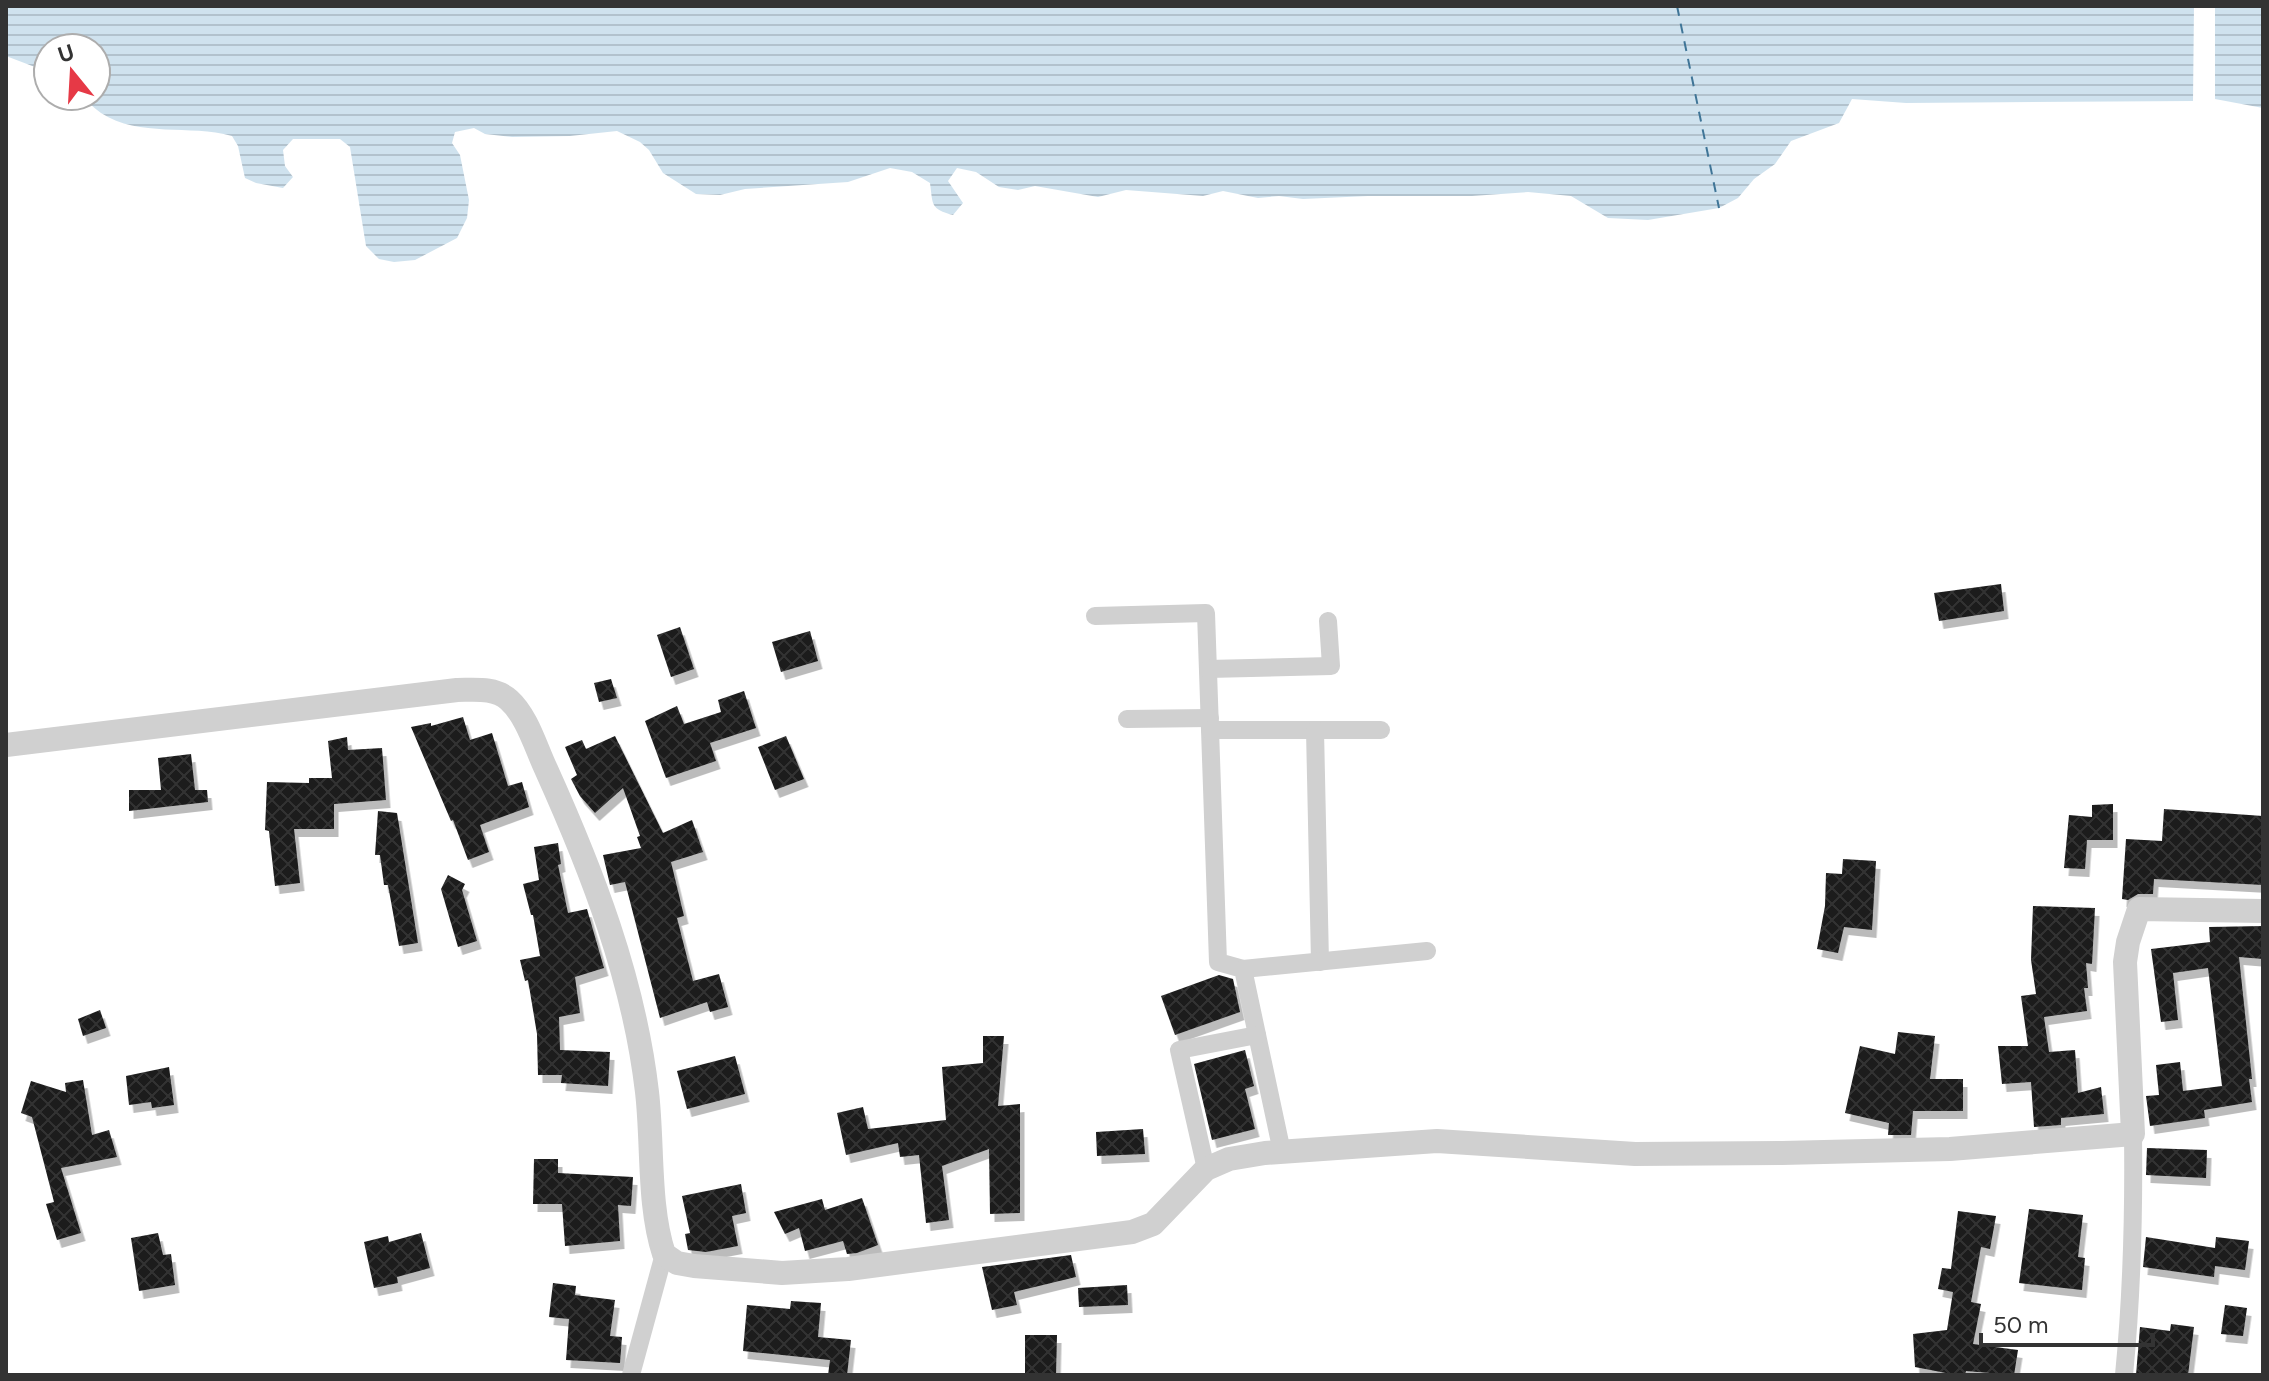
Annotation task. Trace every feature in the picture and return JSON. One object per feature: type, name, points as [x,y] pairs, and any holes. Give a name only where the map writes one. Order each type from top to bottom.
[{"type":"street","points":[[1095,616],[1206,613],[1218,962],[1243,969],[1427,951]]},
{"type":"street","points":[[1208,669],[1331,666],[1328,621]]},
{"type":"street","points":[[6,745],[457,690],[502,694],[519,712],[602,905],[620,964],[642,1061],[656,1220],[664,1254],[631,1375]]},
{"type":"street","points":[[1127,719],[1315,730],[1381,730]]},
{"type":"street","points":[[1315,730],[1320,962]]},
{"type":"street","points":[[2124,1375],[2135,1222],[2125,962],[2128,942],[2139,909],[2263,911]]},
{"type":"street","points":[[1243,969],[1282,1152]]},
{"type":"street","points":[[1206,1169],[1179,1050],[1257,1035]]},
{"type":"street","points":[[664,1254],[677,1263],[694,1266],[782,1273],[835,1270],[1132,1232],[1153,1224],[1206,1169],[1229,1159],[1282,1152],[1437,1141],[1635,1154],[1782,1153],[1950,1149],[2133,1134]]},
{"type":"water","points":[[6,6],[2194,6],[2193,101],[1906,103],[1852,99],[1839,123],[1791,141],[1775,164],[1754,179],[1738,198],[1719,208],[1648,220],[1608,218],[1571,196],[1528,192],[1303,199],[1279,196],[1258,198],[1223,191],[1203,196],[1126,190],[1098,197],[1035,186],[1018,190],[999,187],[976,172],[957,168],[948,181],[963,203],[953,215],[936,208],[930,183],[912,172],[890,168],[848,182],[745,189],[720,195],[696,194],[663,173],[649,150],[640,142],[617,131],[512,137],[485,134],[474,128],[455,132],[452,143],[460,155],[469,200],[467,218],[457,238],[415,260],[394,262],[379,259],[366,246],[350,147],[340,139],[293,139],[283,150],[285,166],[293,177],[283,188],[256,183],[245,178],[238,146],[232,136],[148,128],[116,121],[100,112],[112,112],[112,32],[32,32],[32,66],[6,56]]},
{"type":"water","points":[[2215,6],[2263,6],[2263,108],[2215,99]]},
{"type":"building","points":[[2001,584],[2004,611],[1939,621],[1934,593]]},
{"type":"building","points":[[680,627],[694,669],[671,677],[657,635]]},
{"type":"building","points":[[810,631],[818,661],[781,672],[772,642]]},
{"type":"building","points":[[611,679],[617,698],[599,702],[594,683]]},
{"type":"building","points":[[744,691],[756,728],[710,743],[716,761],[666,778],[645,721],[677,706],[684,724],[721,712],[718,700]]},
{"type":"building","points":[[463,717],[470,740],[492,733],[508,786],[522,782],[529,807],[480,825],[489,852],[468,860],[411,727],[431,723],[431,726]]},
{"type":"building","points":[[615,736],[663,833],[692,820],[703,852],[671,862],[684,916],[677,918],[693,981],[719,974],[728,1007],[710,1012],[707,1002],[660,1018],[625,882],[610,885],[603,855],[641,848],[637,837],[640,836],[623,788],[595,813],[580,796],[571,779],[577,775],[565,747],[582,740],[586,749]]},
{"type":"building","points":[[786,736],[804,779],[775,790],[758,747]]},
{"type":"building","points":[[347,737],[348,750],[382,748],[386,800],[334,804],[334,829],[294,829],[300,883],[275,886],[269,831],[265,830],[267,782],[309,783],[309,778],[332,778],[328,741]]},
{"type":"building","points":[[191,754],[195,790],[207,790],[208,802],[129,811],[129,790],[161,790],[158,758]]},
{"type":"building","points":[[2113,804],[2113,840],[2087,840],[2085,869],[2064,868],[2069,815],[2092,817],[2092,805]]},
{"type":"building","points":[[2164,809],[2263,816],[2263,885],[2154,879],[2153,894],[2122,899],[2126,839],[2162,841]]},
{"type":"building","points":[[378,811],[397,813],[418,943],[399,946],[388,885],[384,885],[380,855],[375,855]]},
{"type":"building","points":[[558,843],[561,864],[558,865],[568,913],[587,909],[604,968],[575,977],[580,1013],[559,1017],[560,1050],[610,1052],[608,1086],[561,1083],[562,1075],[538,1075],[537,1034],[528,980],[525,981],[520,960],[540,956],[533,915],[523,884],[539,880],[534,847]]},
{"type":"building","points":[[1843,859],[1876,861],[1872,930],[1844,927],[1838,953],[1817,949],[1825,906],[1826,873],[1842,874]]},
{"type":"building","points":[[448,875],[465,884],[462,890],[477,941],[458,947],[441,889]]},
{"type":"building","points":[[2033,906],[2095,908],[2092,964],[2086,963],[2088,988],[2084,988],[2087,1011],[2044,1017],[2049,1052],[2075,1050],[2078,1093],[2101,1087],[2104,1114],[2061,1118],[2061,1125],[2034,1127],[2031,1082],[2002,1084],[1998,1046],[2028,1046],[2021,996],[2036,994],[2031,960]]},
{"type":"building","points":[[2263,926],[2263,959],[2239,957],[2252,1102],[2204,1110],[2205,1118],[2150,1126],[2146,1096],[2159,1095],[2156,1065],[2180,1062],[2183,1091],[2222,1086],[2208,968],[2173,973],[2178,1020],[2161,1022],[2151,949],[2210,942],[2209,927]]},
{"type":"building","points":[[1219,975],[1233,979],[1240,1012],[1175,1035],[1161,996]]},
{"type":"building","points":[[100,1010],[106,1028],[83,1036],[78,1019]]},
{"type":"building","points":[[1898,1032],[1935,1036],[1930,1079],[1963,1079],[1963,1111],[1913,1111],[1911,1135],[1888,1135],[1889,1123],[1845,1113],[1860,1046],[1895,1054]]},
{"type":"building","points":[[983,1036],[1004,1036],[998,1106],[1020,1104],[1020,1213],[990,1214],[989,1149],[942,1166],[949,1220],[926,1223],[919,1155],[900,1157],[898,1143],[846,1155],[837,1113],[863,1107],[868,1129],[946,1120],[942,1067],[983,1063]]},
{"type":"building","points":[[1245,1050],[1254,1086],[1245,1089],[1255,1129],[1212,1140],[1194,1064]]},
{"type":"building","points":[[735,1056],[745,1094],[687,1109],[677,1071]]},
{"type":"building","points":[[169,1067],[174,1105],[152,1108],[151,1102],[129,1105],[126,1076]]},
{"type":"building","points":[[83,1080],[92,1135],[109,1130],[117,1157],[61,1168],[81,1233],[57,1240],[46,1204],[54,1202],[32,1117],[21,1113],[31,1081],[66,1092],[65,1083]]},
{"type":"building","points":[[1143,1129],[1145,1154],[1097,1156],[1096,1132]]},
{"type":"building","points":[[2147,1148],[2207,1150],[2206,1178],[2146,1175]]},
{"type":"building","points":[[534,1159],[558,1159],[558,1173],[633,1177],[631,1206],[618,1205],[620,1241],[565,1246],[562,1204],[533,1204]]},
{"type":"building","points":[[741,1184],[746,1213],[732,1216],[738,1246],[706,1252],[688,1250],[685,1234],[690,1233],[682,1196]]},
{"type":"building","points":[[862,1198],[878,1245],[857,1253],[847,1254],[843,1241],[805,1251],[799,1228],[785,1234],[774,1212],[822,1199],[825,1210]]},
{"type":"building","points":[[2029,1209],[2083,1215],[2078,1257],[2085,1258],[2082,1290],[2019,1283]]},
{"type":"building","points":[[1958,1211],[1996,1216],[1990,1249],[1981,1247],[1971,1302],[1981,1304],[1973,1344],[2018,1350],[2014,1375],[1966,1371],[1965,1375],[1956,1375],[1915,1367],[1913,1334],[1947,1330],[1953,1292],[1938,1289],[1942,1268],[1951,1269]]},
{"type":"building","points":[[158,1233],[163,1255],[171,1254],[175,1285],[139,1291],[131,1238]]},
{"type":"building","points":[[421,1233],[430,1268],[397,1277],[398,1283],[374,1288],[364,1242],[388,1236],[389,1242]]},
{"type":"building","points":[[2146,1237],[2215,1248],[2216,1237],[2249,1241],[2245,1270],[2215,1266],[2214,1277],[2143,1267]]},
{"type":"building","points":[[1071,1255],[1076,1277],[1014,1292],[1017,1305],[992,1310],[982,1267]]},
{"type":"building","points":[[553,1283],[576,1286],[575,1295],[615,1300],[610,1336],[622,1337],[620,1363],[566,1360],[569,1319],[549,1317]]},
{"type":"building","points":[[1127,1285],[1128,1305],[1079,1307],[1078,1288]]},
{"type":"building","points":[[791,1301],[821,1303],[818,1337],[851,1340],[847,1375],[828,1375],[830,1360],[743,1351],[747,1305],[790,1309]]},
{"type":"building","points":[[2225,1305],[2247,1308],[2243,1336],[2221,1334]]},
{"type":"building","points":[[2171,1324],[2194,1327],[2188,1375],[2136,1375],[2140,1327],[2170,1331]]},
{"type":"building","points":[[1025,1335],[1057,1335],[1056,1375],[1025,1375]]},
{"type":"ferry route","points":[[1677,6],[1719,208]]}]
